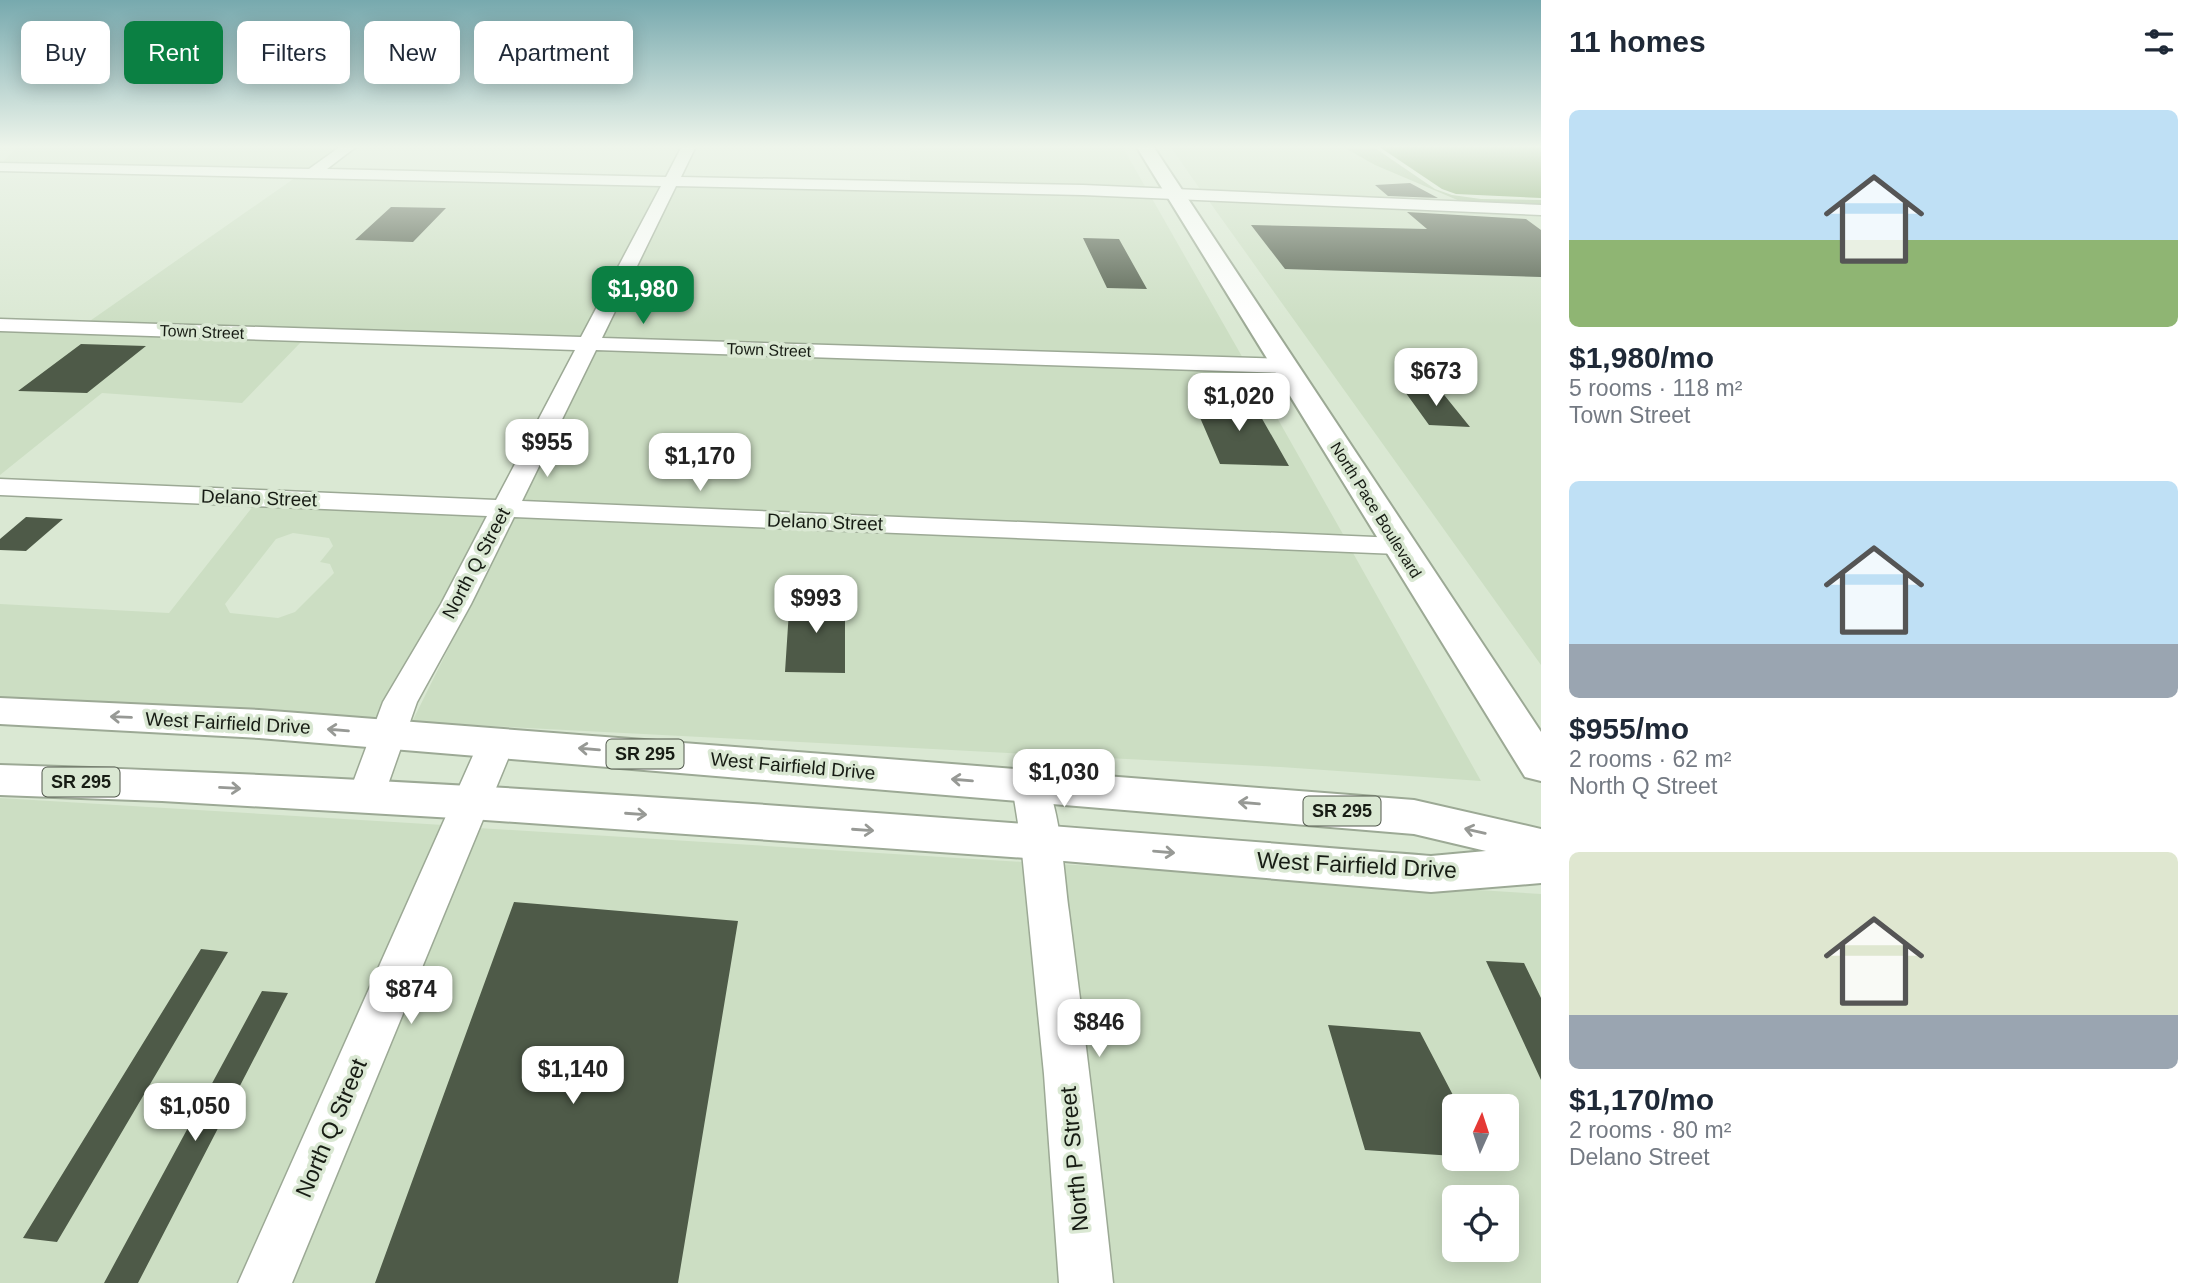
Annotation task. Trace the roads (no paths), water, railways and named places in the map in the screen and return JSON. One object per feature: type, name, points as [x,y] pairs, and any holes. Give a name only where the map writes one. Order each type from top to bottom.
[{"type":"main road","name":"North Pace Boulevard","points":[[1182,206],[1398,547],[1541,766]]},
{"type":"main road","name":"West Fairfield Drive","points":[[1,712],[231,722],[1414,817],[1541,846]]},
{"type":"main road","name":"West Fairfield Drive","points":[[0,779],[366,796],[1040,842],[1431,874],[1541,865]]},
{"type":"street","name":"North Q Street","points":[[366,796],[400,702],[456,604],[660,206]]},
{"type":"street","points":[[1452,206],[1541,210]]},
{"type":"street","name":"Town Street","points":[[0,325],[1285,366]]},
{"type":"street","name":"Delano Street","points":[[0,487],[1398,547]]},
{"type":"street","name":"North Q Street","points":[[265,1283],[497,742]]},
{"type":"street","name":"North P Street","points":[[1030,786],[1040,842],[1068,1085],[1086,1283]]}]
